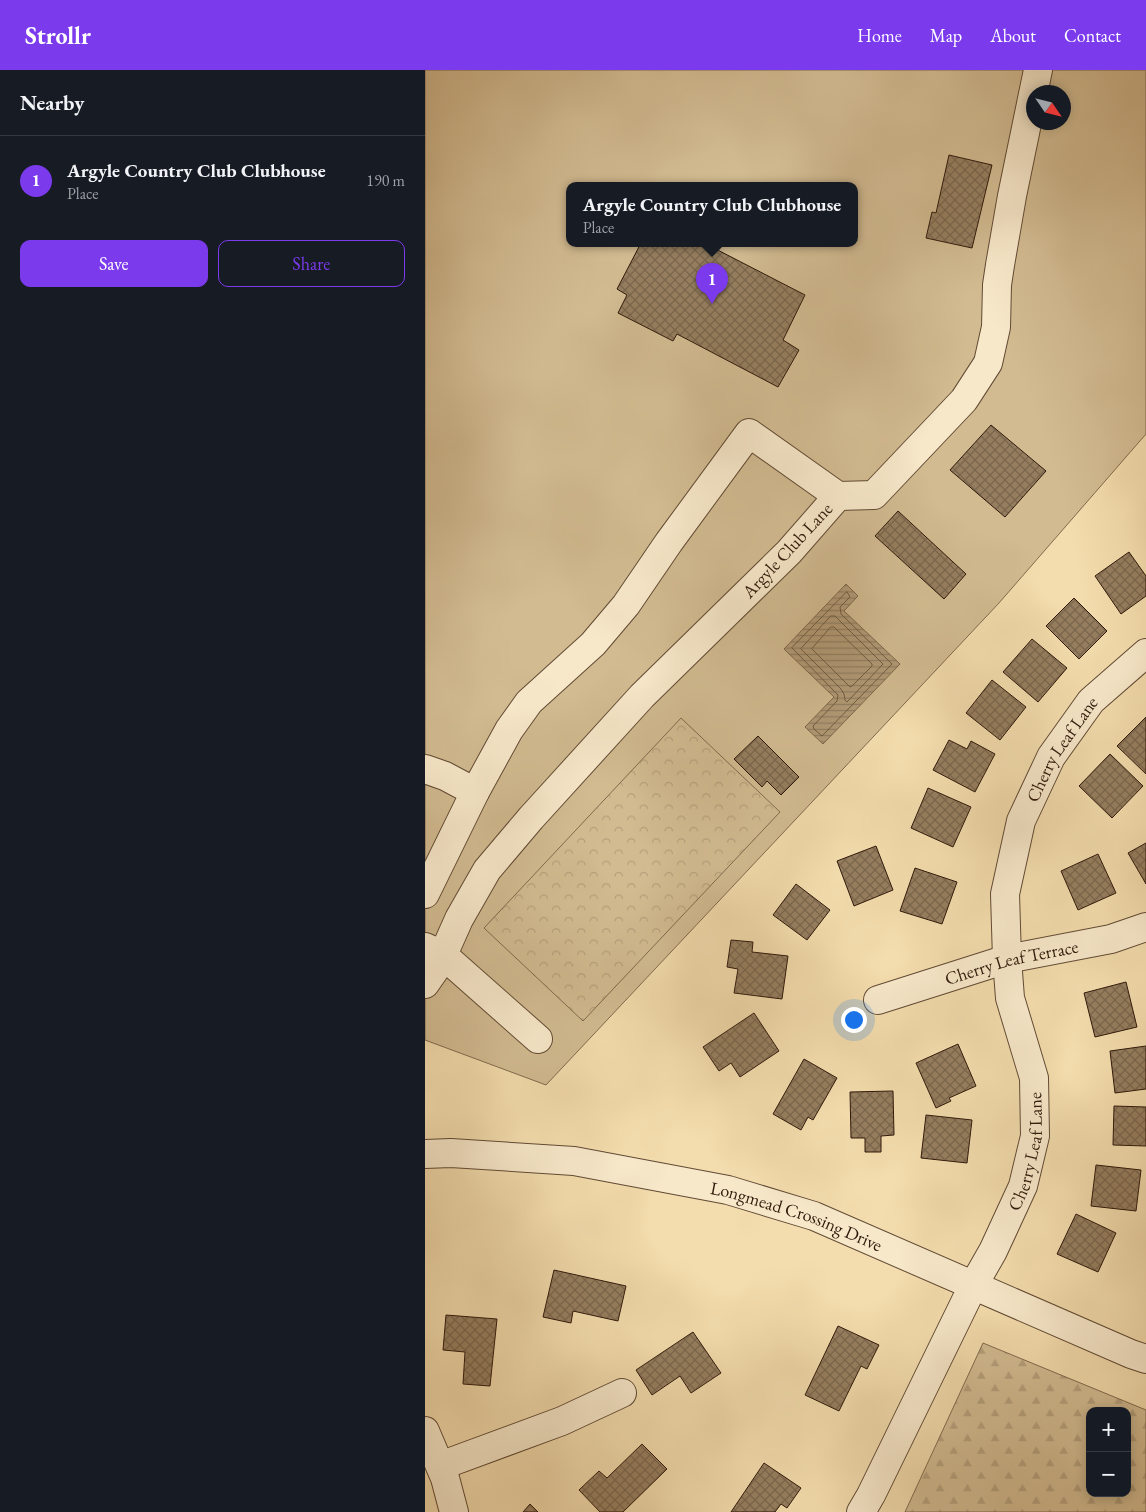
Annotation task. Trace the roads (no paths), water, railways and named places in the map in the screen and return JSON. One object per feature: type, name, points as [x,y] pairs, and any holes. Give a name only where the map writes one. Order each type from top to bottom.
[{"type":"street","points":[[838,496],[874,495],[964,400],[988,363],[996,327],[997,285],[1000,265],[1038,70]]},
{"type":"street","name":"Argyle Club Lane","points":[[425,894],[475,792],[509,730],[529,702],[593,644],[626,605],[669,542],[749,433],[838,496],[789,552],[643,696],[531,818],[487,870],[459,919],[434,951],[432,976],[425,984]]},
{"type":"street","name":"Cherry Leaf Lane","points":[[861,1512],[871,1496],[973,1286],[993,1251],[1023,1186],[1035,1136],[1034,1078],[1010,998],[1007,960],[1005,894],[1021,821],[1051,757],[1091,701],[1146,653]]},
{"type":"street","points":[[425,770],[445,776],[475,792]]},
{"type":"street","name":"Cherry Leaf Terrace","points":[[878,1000],[1007,960],[1111,939],[1146,926]]},
{"type":"street","points":[[434,951],[538,1039]]},
{"type":"street","name":"Longmead Crossing Drive","points":[[425,1154],[451,1153],[574,1160],[728,1190],[814,1216],[1146,1359]]},
{"type":"street","points":[[440,1466],[562,1421],[622,1393]]},
{"type":"street","points":[[425,1430],[445,1478],[454,1512]]},
{"type":"water","points":[[846,584],[858,596],[844,611],[900,664],[823,744],[805,727],[834,697],[784,649]]},
{"type":"place","name":"Argyle Country Club Clubhouse","points":[[712,304]]}]
